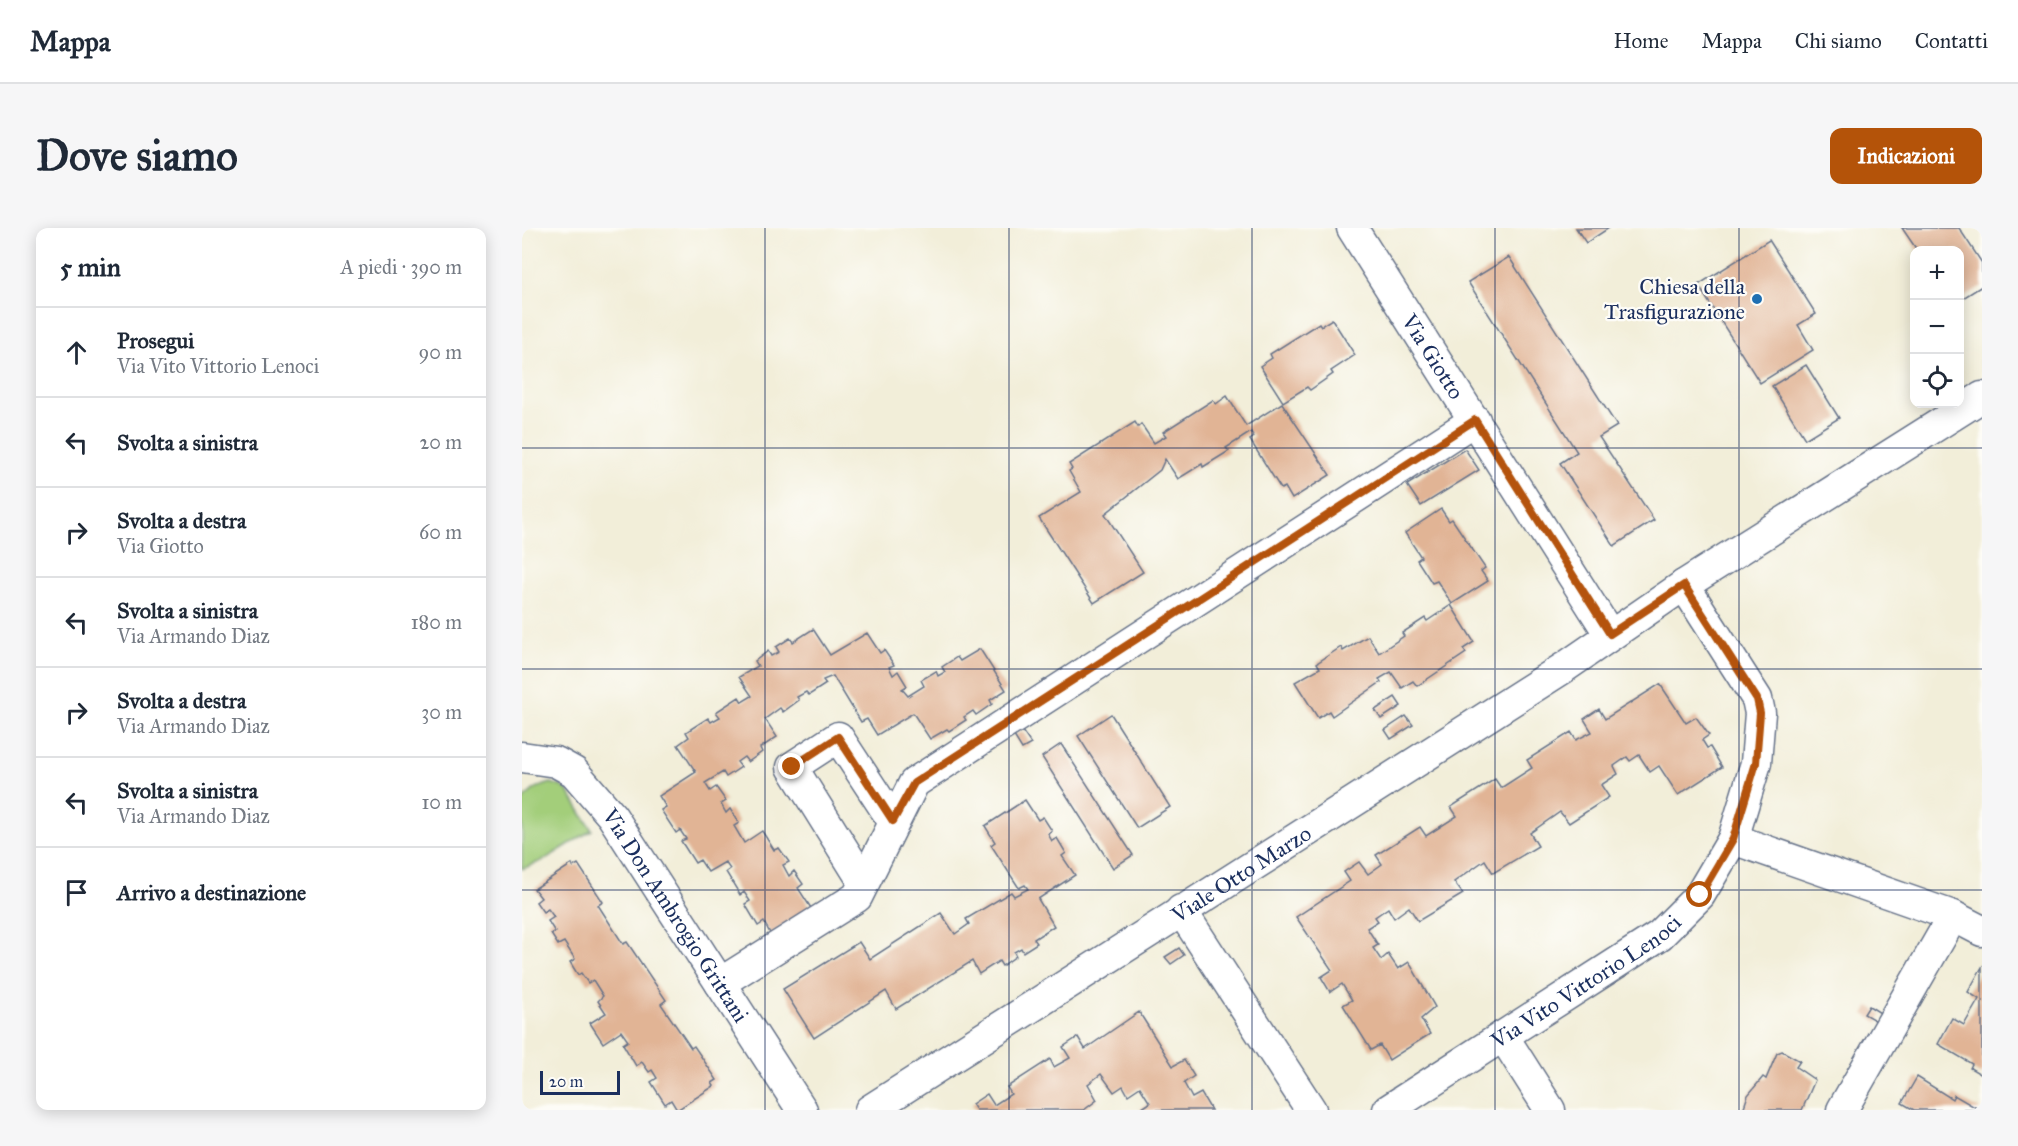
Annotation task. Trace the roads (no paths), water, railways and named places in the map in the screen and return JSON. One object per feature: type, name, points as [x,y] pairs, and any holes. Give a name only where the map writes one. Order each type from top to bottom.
[{"type":"street","name":"Via Giotto","points":[[1352,228],[1610,634]]},
{"type":"street","name":"Viale Otto Marzo","points":[[870,1110],[1565,667],[1684,585],[1982,397]]},
{"type":"street","points":[[720,982],[857,897],[914,783],[1475,420]]},
{"type":"street","name":"Via Vito Vittorio Lenoci","points":[[1388,1110],[1660,935],[1700,895],[1733,839],[1756,763],[1760,713],[1757,699],[1684,585]]},
{"type":"street","points":[[863,881],[792,767],[838,737],[893,821]]},
{"type":"street","name":"Via Don Ambrogio Grittani","points":[[522,757],[556,762],[574,772],[612,816],[802,1110]]},
{"type":"street","points":[[1733,839],[1953,916],[1982,932]]},
{"type":"street","points":[[1182,910],[1311,1110]]},
{"type":"street","points":[[1842,1110],[1953,916]]},
{"type":"street","points":[[1503,1036],[1550,1110]]},
{"type":"place","name":"Chiesa della Trasfigurazione","points":[[1757,299]]}]
